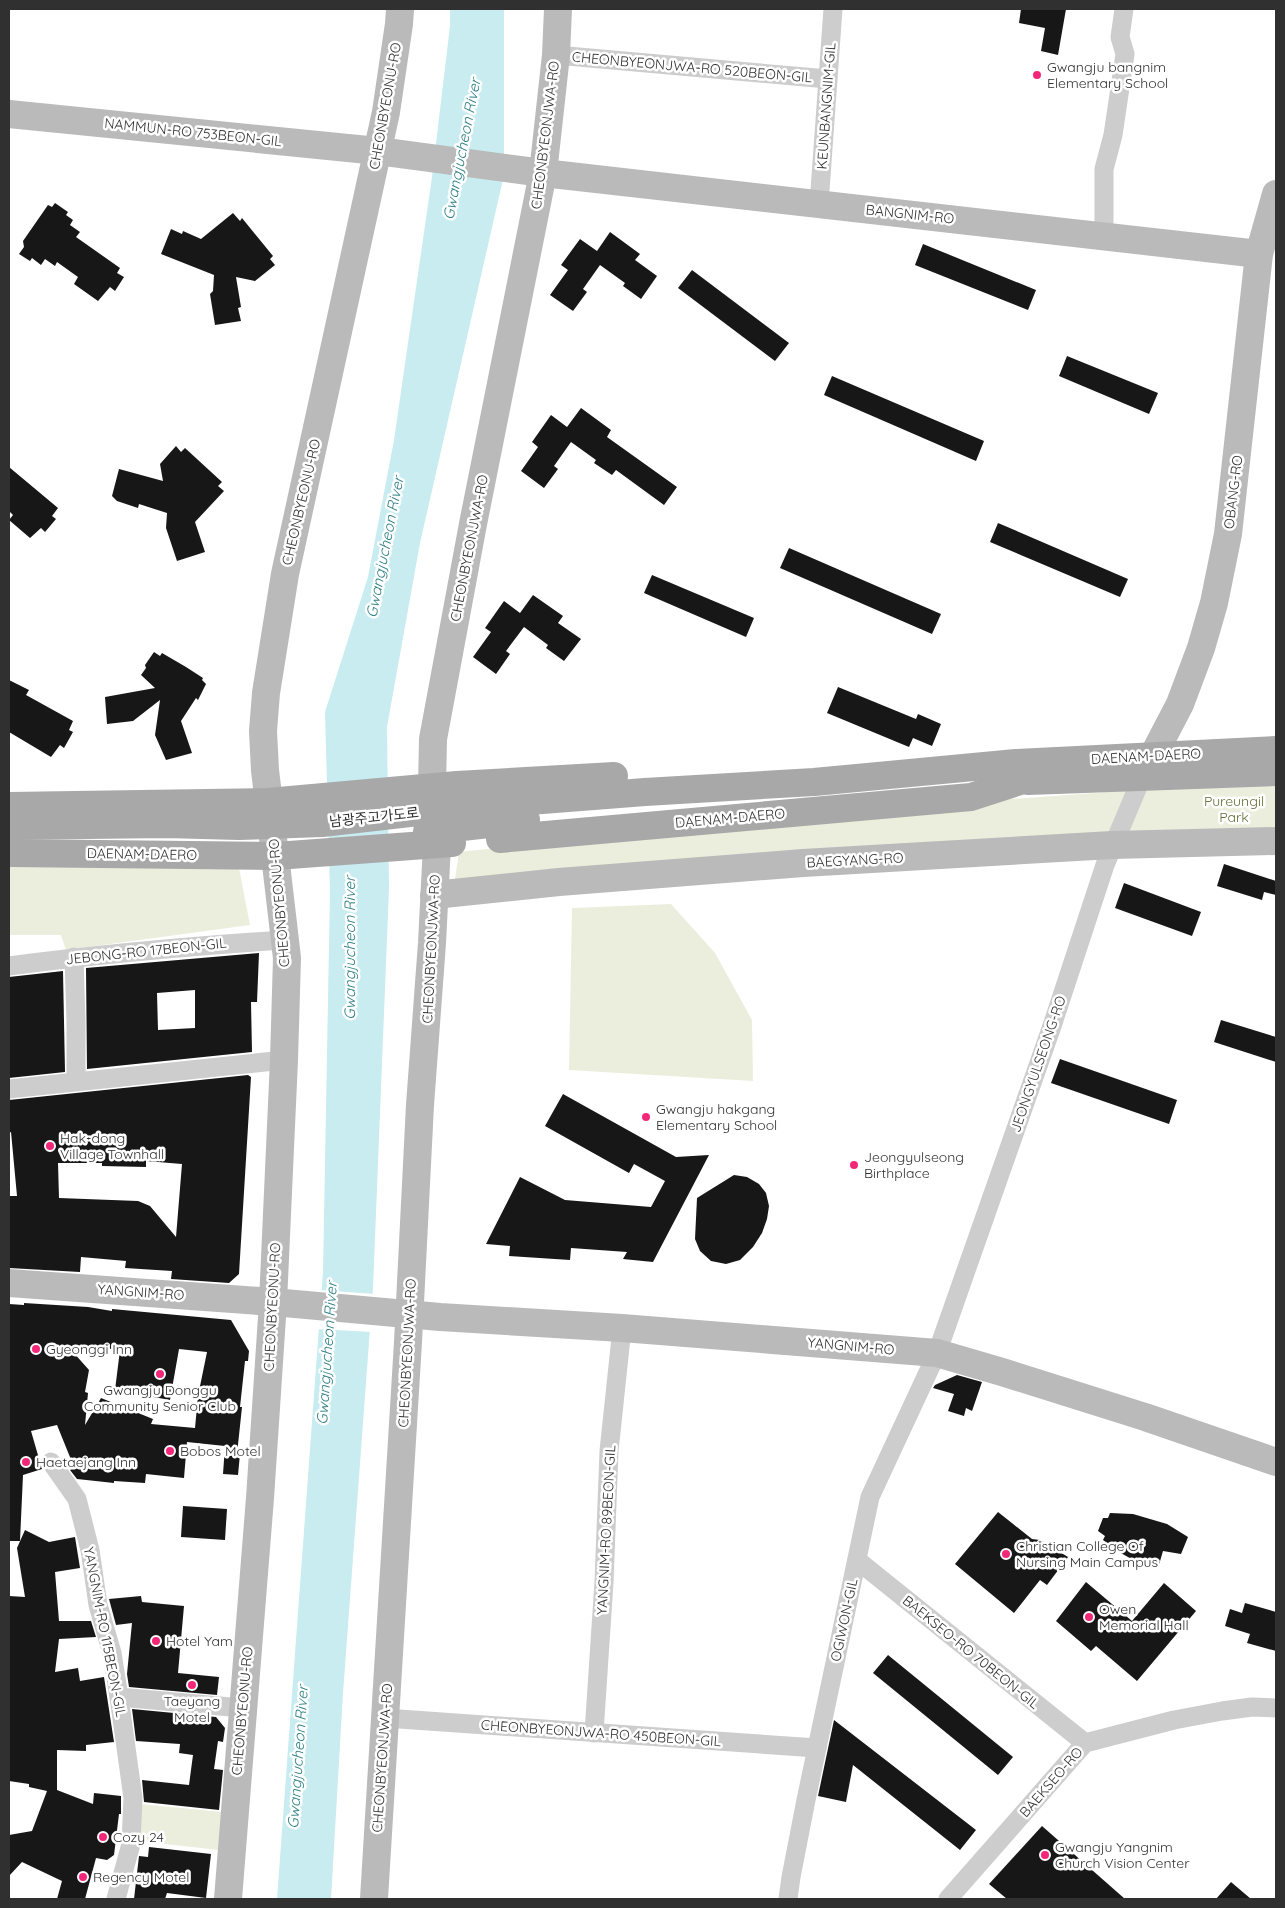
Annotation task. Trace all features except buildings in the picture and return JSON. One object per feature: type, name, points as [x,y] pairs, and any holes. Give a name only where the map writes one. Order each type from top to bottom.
[{"type":"main road","name":"DAENAM-DAERO","points":[[738,794],[1018,772],[1148,766],[1276,750]]},
{"type":"main road","name":"DAENAM-DAERO","points":[[268,802],[432,788],[968,755],[1018,772]]},
{"type":"main road","name":"DAENAM-DAERO","points":[[1148,766],[1276,772]]},
{"type":"main road","name":"DAENAM-DAERO","points":[[9,853],[276,856],[437,845],[971,796],[1018,772]]},
{"type":"main road","name":"남광주고가도로","points":[[9,826],[166,824],[238,826],[322,823],[480,805],[645,792],[738,794]]},
{"type":"main road","name":"남광주고가도로","points":[[9,843],[318,841],[391,835],[738,794]]},
{"type":"main road","points":[[9,806],[268,802]]},
{"type":"street","name":"CHEONBYEONU-RO","points":[[228,1899],[261,1488],[273,1302],[284,1060],[286,958],[276,856],[268,802],[263,730],[266,693],[285,574],[386,112],[400,9]]},
{"type":"street","name":"CHEONBYEONJWA-RO","points":[[374,1899],[437,845],[432,788],[433,739],[543,173],[556,55],[558,9]]},
{"type":"street","name":"KEUNBANGNIM-GIL","points":[[818,204],[833,9]]},
{"type":"street","points":[[1104,236],[1104,169],[1113,135],[1125,54],[1120,37],[1124,9]]},
{"type":"street","name":"CHEONBYEONJWA-RO 520BEON-GIL","points":[[556,55],[828,79]]},
{"type":"street","name":"NAMMUN-RO 753BEON-GIL","points":[[9,114],[378,151],[543,173]]},
{"type":"street","name":"BANGNIM-RO","points":[[543,173],[1268,255]]},
{"type":"street","name":"OBANG-RO","points":[[1148,766],[1180,704],[1202,648],[1222,571],[1276,194]]},
{"type":"street","name":"JEONGYULSEONG-RO","points":[[937,1353],[1049,1035],[1112,845],[1148,766]]},
{"type":"street","name":"BAEGYANG-RO","points":[[434,895],[559,882],[803,863],[1112,845],[1276,841]]},
{"type":"street","name":"JEBONG-RO 17BEON-GIL","points":[[9,966],[74,957],[253,940],[284,940]]},
{"type":"street","points":[[74,957],[76,1081]]},
{"type":"street","points":[[9,1089],[284,1060]]},
{"type":"street","name":"YANGNIM-RO","points":[[9,1283],[937,1353],[1145,1417],[1276,1462]]},
{"type":"street","name":"YANGNIM-RO 89BEON-GIL","points":[[594,1733],[604,1582],[609,1451],[622,1328]]},
{"type":"street","name":"OGIWON-GIL","points":[[788,1899],[817,1748],[870,1497],[937,1353]]},
{"type":"street","name":"YANGNIM-RO 115BEON-GIL","points":[[51,1462],[78,1499],[90,1550],[98,1605],[112,1653],[119,1697],[133,1798],[133,1822],[131,1844],[116,1899]]},
{"type":"street","name":"BAEKSEO-RO 70BEON-GIL","points":[[857,1560],[1085,1743]]},
{"type":"street","points":[[119,1697],[242,1708]]},
{"type":"street","name":"BAEKSEO-RO","points":[[948,1899],[1085,1743],[1174,1720],[1222,1711],[1252,1707],[1276,1708]]},
{"type":"street","name":"CHEONBYEONJWA-RO 450BEON-GIL","points":[[385,1718],[817,1748]]},
{"type":"green space","name":"Pureungil Park","points":[[1276,783],[1276,833],[453,892],[459,852],[807,814],[1148,789]]},
{"type":"green space","points":[[9,866],[239,868],[250,925],[66,950],[61,935],[9,935]]},
{"type":"green space","points":[[671,904],[715,953],[752,1020],[753,1081],[569,1070],[572,908]]},
{"type":"green space","points":[[140,1804],[223,1812],[219,1850],[137,1841]]},
{"type":"water","name":"Gwangjucheon River","points":[[450,9],[504,9],[504,175],[420,543],[387,727],[389,888],[373,1288],[343,1693],[331,1899],[277,1899],[323,1272],[330,891],[325,712],[368,577],[394,440],[432,177],[450,26]]},
{"type":"pier","points":[[320,1290],[375,1294],[372,1332],[317,1329]]},
{"type":"place","name":"Gwangju bangnim Elementary School","points":[[1037,75]]},
{"type":"place","name":"Gwangju hakgang Elementary School","points":[[646,1117]]},
{"type":"place","name":"Hak-dong Village Townhall","points":[[50,1146]]},
{"type":"place","name":"Jeongyulseong Birthplace","points":[[854,1165]]},
{"type":"place","name":"Gyeonggi Inn","points":[[36,1349]]},
{"type":"place","name":"Gwangju Donggu Community Senior Club","points":[[160,1374]]},
{"type":"place","name":"Bobos Motel","points":[[170,1451]]},
{"type":"place","name":"Haetaejang Inn","points":[[26,1462]]},
{"type":"place","name":"Christian College Of Nursing Main Campus","points":[[1006,1554]]},
{"type":"place","name":"Owen Memorial Hall","points":[[1089,1617]]},
{"type":"place","name":"Hotel Yam","points":[[156,1641]]},
{"type":"place","name":"Taeyang Motel","points":[[192,1685]]},
{"type":"place","name":"Cozy 24","points":[[103,1837]]},
{"type":"place","name":"Gwangju Yangnim Church Vision Center","points":[[1045,1855]]},
{"type":"place","name":"Regency Motel","points":[[83,1877]]}]
